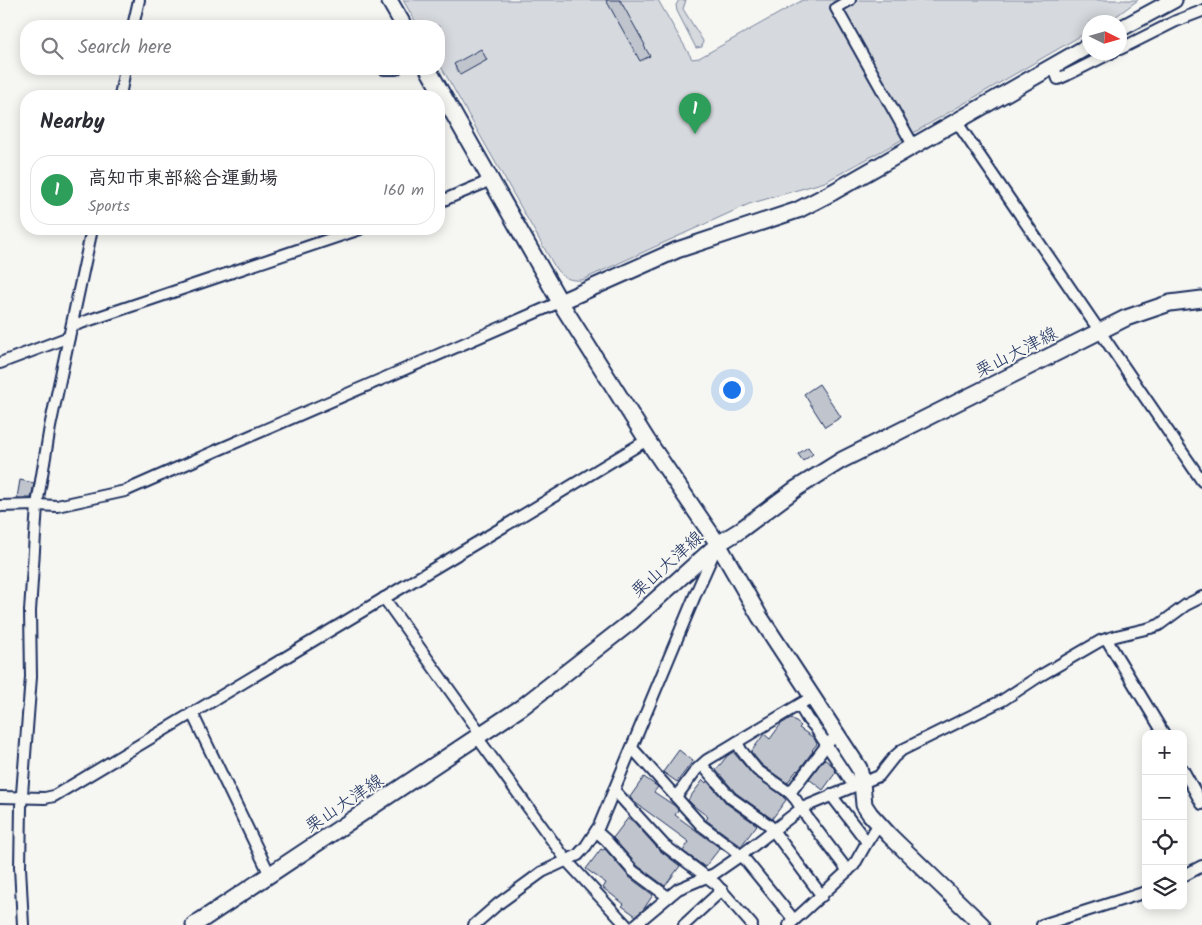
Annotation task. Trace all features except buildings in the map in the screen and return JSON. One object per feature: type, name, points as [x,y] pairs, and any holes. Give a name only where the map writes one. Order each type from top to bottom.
[{"type":"street","points":[[134,20],[139,0]]},
{"type":"street","points":[[389,0],[401,20]]},
{"type":"street","points":[[850,0],[836,8],[913,145]]},
{"type":"street","points":[[1127,25],[1174,0]]},
{"type":"street","points":[[1127,46],[1176,21],[1202,11]]},
{"type":"street","points":[[0,506],[57,506],[125,492],[226,446],[677,250],[798,210],[833,192],[1082,49]]},
{"type":"street","points":[[1053,65],[1058,79],[1097,60]]},
{"type":"street","points":[[121,90],[124,75]]},
{"type":"street","points":[[431,75],[440,90]]},
{"type":"street","points":[[445,99],[560,302],[647,440],[718,544],[760,617],[812,697],[832,740]]},
{"type":"street","points":[[956,121],[1202,481]]},
{"type":"street","points":[[445,199],[482,184],[490,178]]},
{"type":"street","points":[[22,925],[20,868],[22,798],[30,677],[30,611],[37,505],[50,427],[91,235]]},
{"type":"street","points":[[72,326],[342,235]]},
{"type":"street","name":"栗山大津線","points":[[194,925],[207,920],[270,875],[522,707],[632,621],[718,544],[739,531],[797,488],[842,460],[1126,318],[1170,302],[1202,299]]},
{"type":"street","points":[[0,362],[69,336]]},
{"type":"street","points":[[0,797],[45,798],[54,796],[647,440]]},
{"type":"street","points":[[474,925],[498,904],[542,872],[578,855],[596,831],[718,544]]},
{"type":"street","points":[[635,925],[678,889],[714,874],[802,808],[878,776],[902,750],[1003,700],[1100,641],[1159,625],[1186,605],[1202,597]]},
{"type":"street","points":[[384,598],[566,861],[626,925]]},
{"type":"street","points":[[1107,639],[1162,730]]},
{"type":"street","points":[[676,797],[696,770],[707,760],[812,697]]},
{"type":"street","points":[[799,705],[858,768],[858,784],[864,805],[879,824],[982,925]]},
{"type":"street","points":[[192,713],[270,875]]},
{"type":"street","points":[[790,794],[832,740]]},
{"type":"street","points":[[737,742],[740,750],[757,770],[796,800],[848,871]]},
{"type":"street","points":[[632,748],[701,825],[747,862],[792,923],[854,865],[879,824]]},
{"type":"street","points":[[702,765],[731,798],[769,824],[822,896]]},
{"type":"street","points":[[1186,775],[1202,804]]},
{"type":"street","points":[[614,790],[664,845],[716,884],[752,925]]},
{"type":"street","points":[[831,795],[867,842]]},
{"type":"street","points":[[596,831],[633,871],[668,897]]},
{"type":"street","points":[[1187,874],[1202,866]]},
{"type":"street","points":[[684,925],[722,890]]},
{"type":"street","points":[[1042,925],[1142,893]]},
{"type":"street","points":[[693,916],[701,925]]},
{"type":"shaded area","points":[[403,0],[658,0],[692,59],[699,58],[803,0],[1138,0],[1118,15],[1082,15],[1082,35],[825,182],[749,204],[582,280],[567,278],[556,269],[445,74],[445,20],[415,20]]},
{"type":"shaded area","points":[[679,0],[686,0],[683,9],[703,41],[702,47],[696,48],[677,11],[676,5]]},
{"type":"place","name":"高知市東部総合運動場","points":[[695,134]]}]
